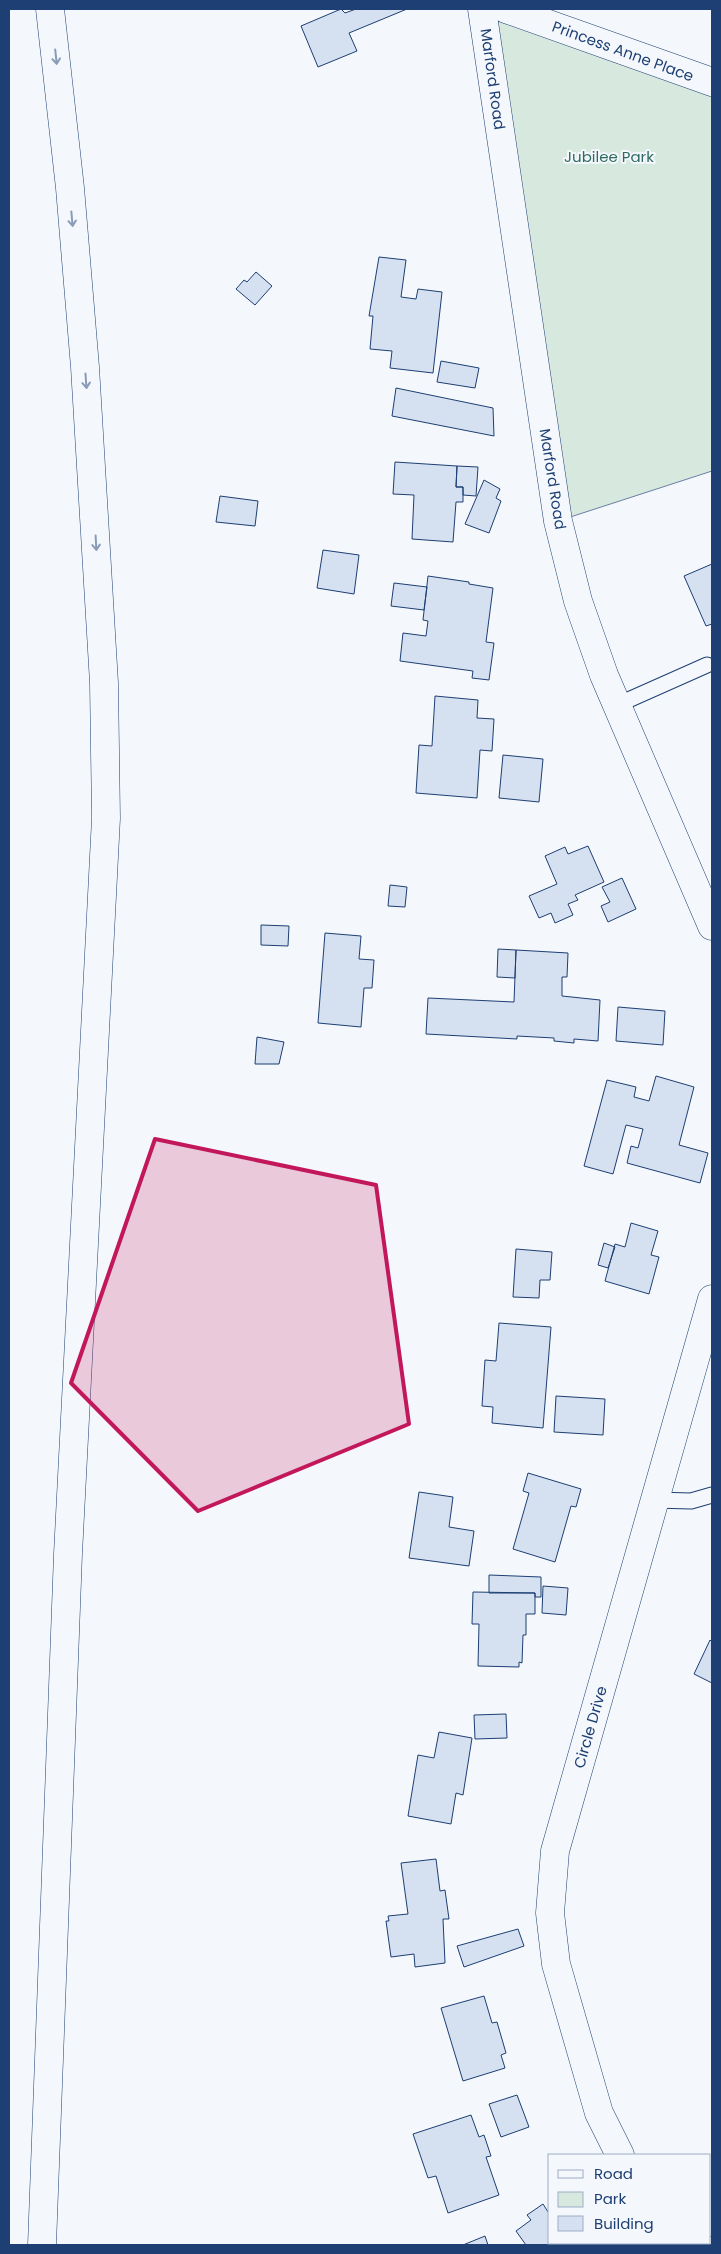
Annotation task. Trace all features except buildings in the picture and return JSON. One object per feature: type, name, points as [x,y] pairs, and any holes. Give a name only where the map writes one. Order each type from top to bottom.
[{"type":"main road","points":[[42,2245],[68,1554],[106,818],[103,674],[85,367],[70,188],[50,9]]},
{"type":"main road","name":"Marford Road","points":[[482,9],[558,521],[578,601],[617,705],[712,926]]},
{"type":"main road","name":"Princess Anne Place","points":[[506,9],[712,82]]},
{"type":"main road","name":"Circle Drive","points":[[620,2154],[599,2113],[556,1964],[550,1913],[555,1851],[712,1299]]},
{"type":"lane","points":[[617,705],[707,665]]},
{"type":"lane","points":[[654,1500],[691,1501],[712,1495]]},
{"type":"highlighted area","points":[[155,1139],[376,1185],[409,1424],[198,1511],[71,1383]]},
{"type":"green space","name":"Jubilee Park","points":[[482,9],[712,84],[712,471],[558,521]]}]
